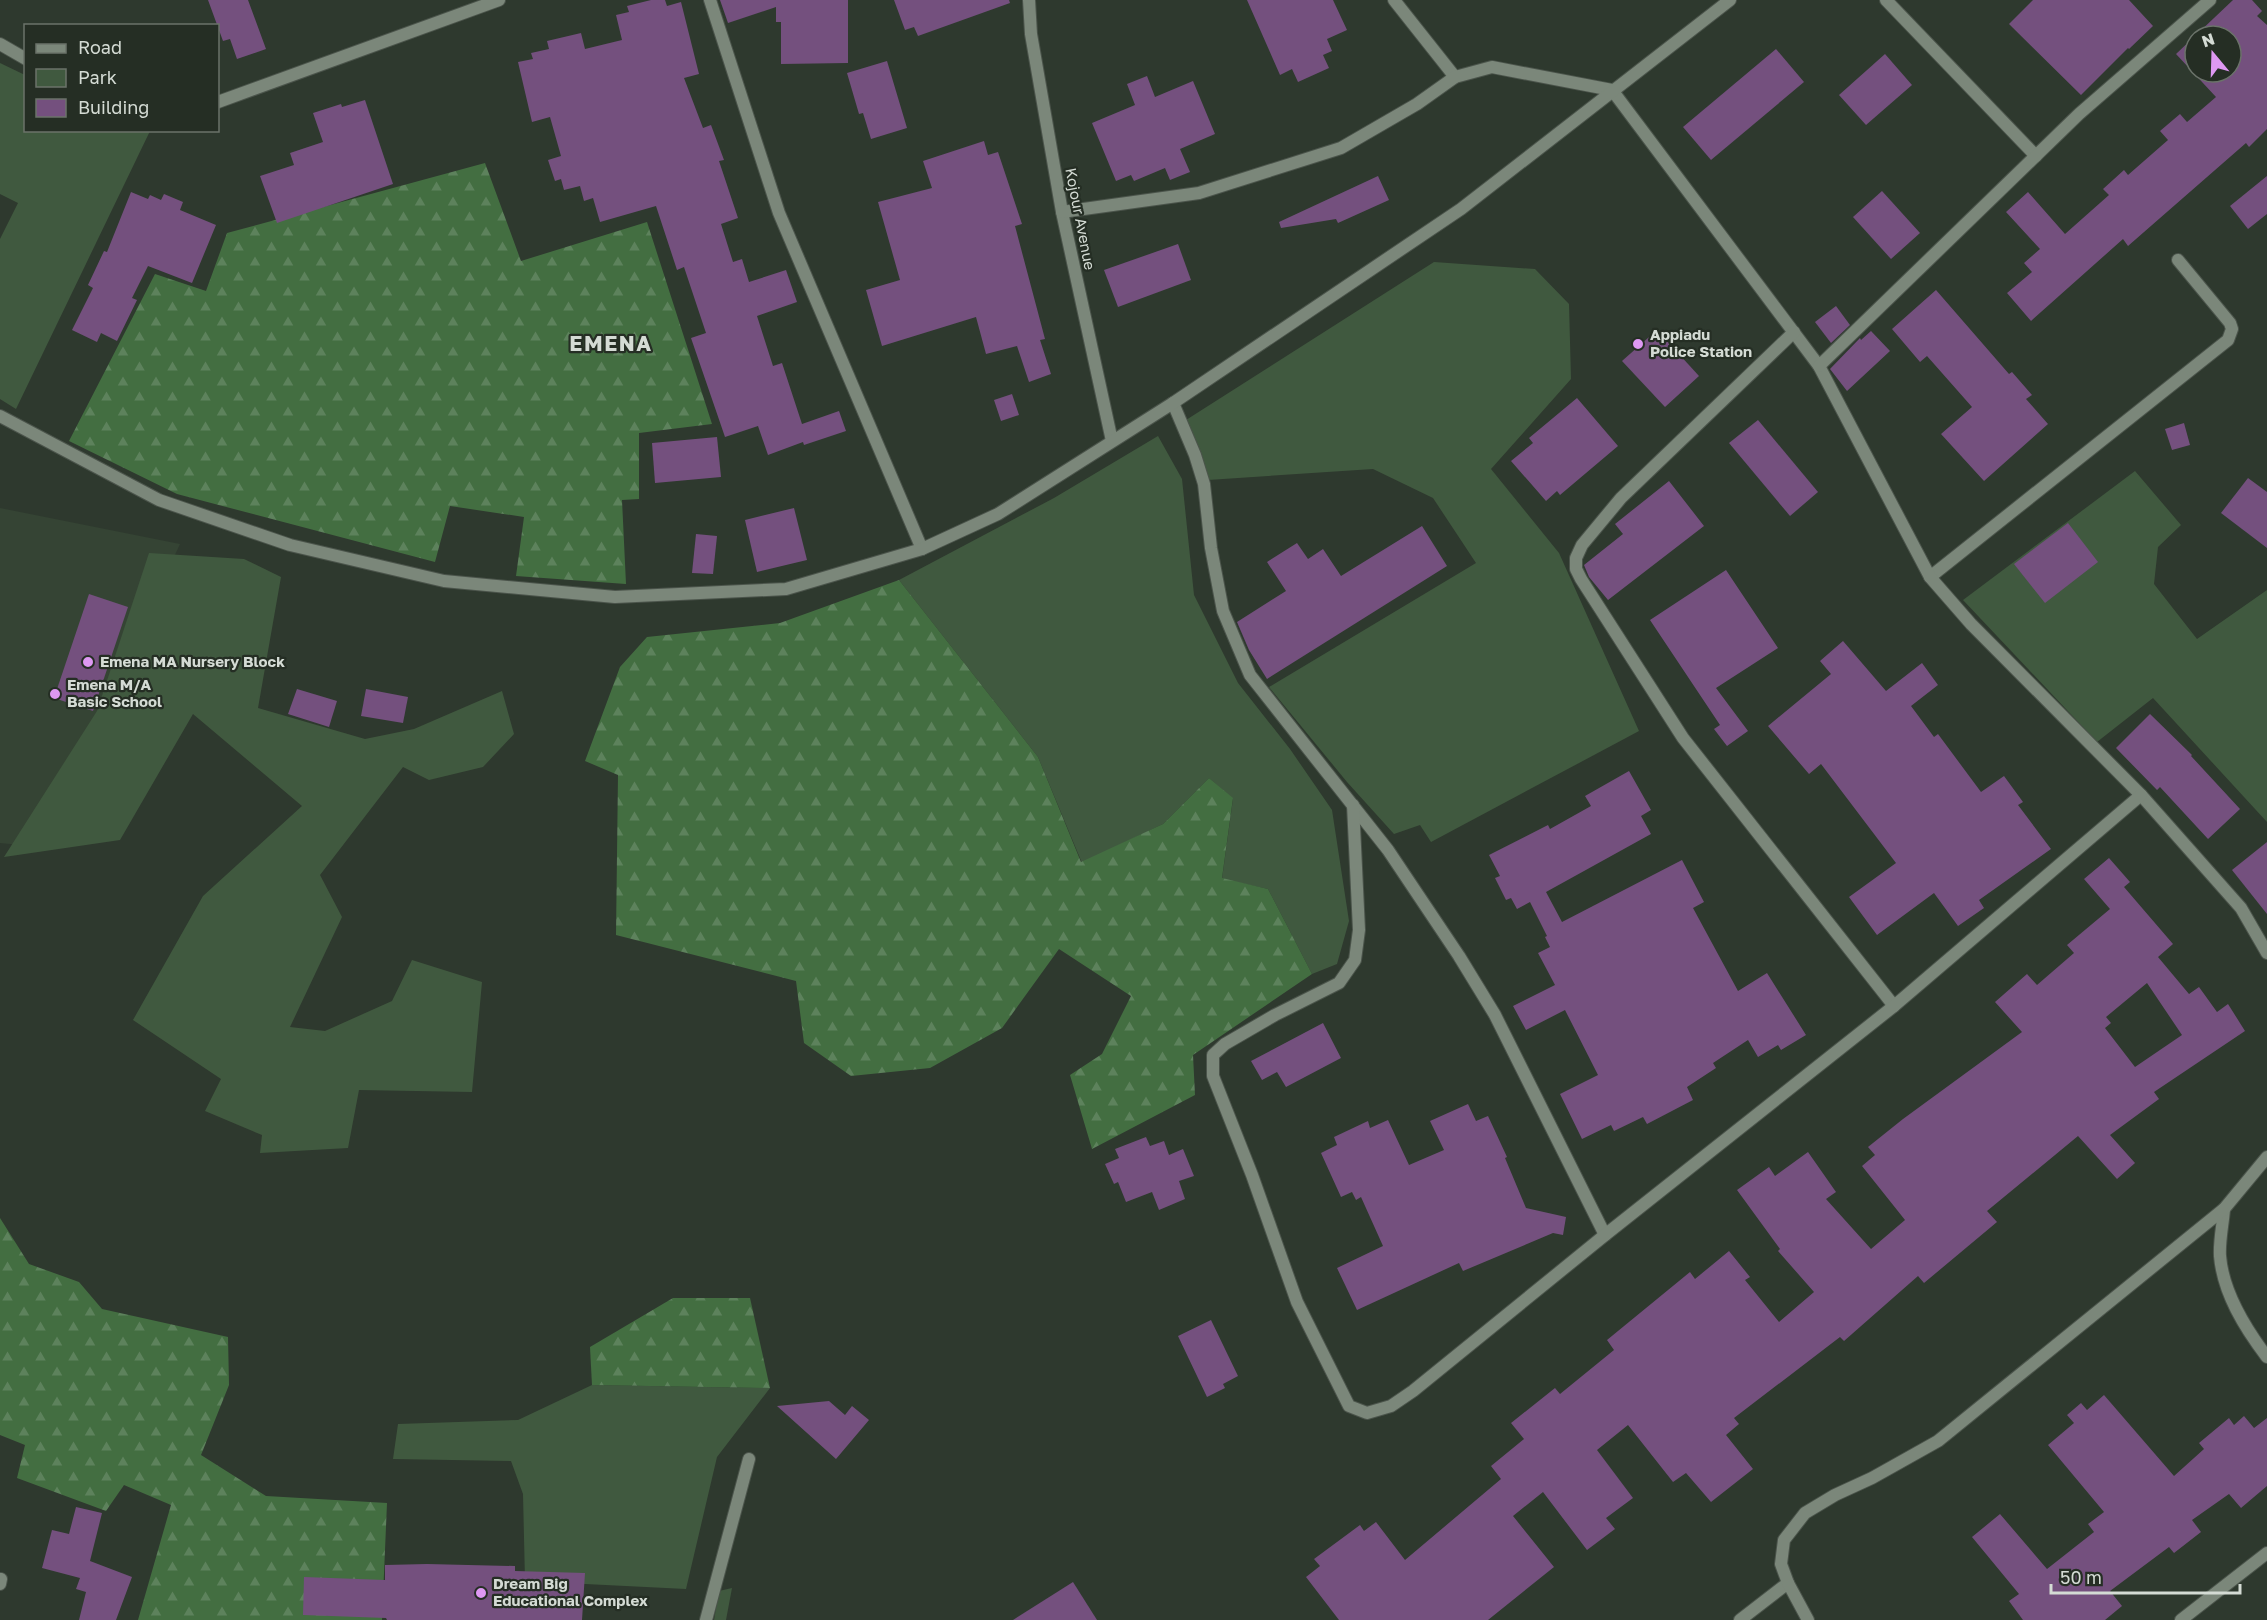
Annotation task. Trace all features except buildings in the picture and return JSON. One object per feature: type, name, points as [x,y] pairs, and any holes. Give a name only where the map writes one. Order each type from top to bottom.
[{"type":"street","points":[[219,102],[499,0]]},
{"type":"street","points":[[710,0],[779,213],[922,549]]},
{"type":"street","name":"Kojour Avenue","points":[[1029,0],[1031,34],[1062,212],[1112,441]]},
{"type":"street","points":[[1394,0],[1455,77]]},
{"type":"street","points":[[0,416],[159,500],[290,544],[444,581],[615,597],[786,589],[922,549],[999,514],[1173,403],[1461,209],[1730,0]]},
{"type":"street","points":[[1886,0],[2036,156]]},
{"type":"street","points":[[1820,366],[2079,114],[2210,0]]},
{"type":"street","points":[[0,44],[24,58]]},
{"type":"street","points":[[1062,212],[1199,193],[1341,148],[1417,104],[1455,77],[1492,67],[1612,90],[1820,366],[1930,578],[1971,624],[2141,795],[2241,908],[2267,953]]},
{"type":"street","points":[[1930,578],[2228,340],[2232,329],[2230,323],[2178,260]]},
{"type":"street","points":[[1794,332],[1622,498],[1582,544],[1576,558],[1576,569],[1593,600],[1683,738],[1894,1006]]},
{"type":"street","points":[[1173,403],[1195,455],[1204,484],[1211,548],[1223,611],[1250,675],[1388,850],[1496,1014],[1605,1235]]},
{"type":"street","points":[[1353,805],[1359,930],[1355,960],[1339,983],[1275,1015],[1225,1044],[1214,1055],[1212,1076],[1252,1175],[1297,1302],[1349,1406],[1367,1413],[1391,1407],[1894,1006],[2141,795]]},
{"type":"street","points":[[1808,1620],[1788,1583],[1781,1564],[1784,1540],[1805,1514],[1835,1495],[1872,1478],[1938,1441],[2224,1209],[2267,1157]]},
{"type":"street","points":[[2224,1209],[2220,1254],[2225,1283],[2250,1334],[2267,1357]]},
{"type":"street","points":[[706,1620],[749,1459]]},
{"type":"street","points":[[2181,1620],[2267,1553]]},
{"type":"street","points":[[1740,1620],[1788,1583]]},
{"type":"shaded area","name":"Emena M/A Basic School","points":[[0,508],[180,544],[40,847],[0,843]]},
{"type":"green space","points":[[0,63],[24,75],[24,132],[150,132],[16,409],[0,399],[0,239],[18,203],[0,194]]},
{"type":"green space","points":[[485,163],[521,261],[647,222],[712,424],[639,433],[639,499],[622,500],[626,584],[516,576],[524,517],[450,506],[435,562],[177,494],[69,441],[155,274],[206,291],[227,233]]},
{"type":"green space","points":[[1434,262],[1535,269],[1569,304],[1571,379],[1491,469],[1559,553],[1639,731],[1431,842],[1420,825],[1394,834],[1347,782],[1269,687],[1476,563],[1433,498],[1373,469],[1208,480],[1186,420]]},
{"type":"green space","points":[[1158,436],[1182,479],[1194,595],[1238,683],[1290,749],[1332,810],[1349,921],[1337,964],[1312,974],[1268,889],[1222,879],[1233,799],[1209,778],[1163,824],[1082,863],[1038,757],[899,580],[1054,498]]},
{"type":"green space","points":[[2135,471],[2181,525],[2158,547],[2154,584],[2197,639],[2267,590],[2267,822],[2153,698],[2097,742],[1963,600]]},
{"type":"green space","points":[[149,553],[244,559],[281,577],[258,708],[365,739],[414,729],[502,691],[514,734],[483,767],[429,780],[403,767],[320,875],[342,917],[290,1027],[325,1031],[392,1001],[412,960],[482,982],[472,1092],[359,1090],[348,1148],[260,1153],[262,1135],[205,1111],[221,1079],[133,1020],[203,896],[302,806],[193,714],[120,840],[4,857],[97,711]]},
{"type":"green space","points":[[899,580],[1038,757],[1081,862],[1163,824],[1209,778],[1233,798],[1222,878],[1268,889],[1312,974],[1193,1055],[1195,1095],[1092,1149],[1070,1075],[1102,1054],[1131,996],[1059,949],[1002,1028],[930,1068],[851,1076],[804,1043],[796,981],[616,935],[618,775],[585,761],[620,667],[647,637],[780,623]]},
{"type":"green space","points":[[0,1218],[29,1264],[79,1282],[102,1309],[228,1337],[229,1385],[201,1455],[266,1496],[387,1503],[382,1620],[138,1620],[171,1505],[124,1485],[106,1511],[17,1478],[25,1445],[0,1435]]},
{"type":"green space","points":[[673,1298],[750,1298],[770,1388],[592,1385],[590,1347]]},
{"type":"green space","points":[[592,1385],[770,1388],[717,1457],[686,1589],[525,1581],[523,1494],[511,1461],[393,1459],[398,1424],[518,1420]]},
{"type":"green space","points":[[732,1588],[726,1620],[714,1620],[719,1591]]},
{"type":"place","name":"Appiadu Police Station","points":[[1638,344]]},
{"type":"place","name":"Emena MA Nursery Block","points":[[88,662]]},
{"type":"place","name":"Emena M/A Basic School","points":[[55,694]]},
{"type":"place","name":"Dream Big Educational Complex","points":[[481,1593]]},
{"type":"district","name":"EMENA","points":[[611,344]]}]
